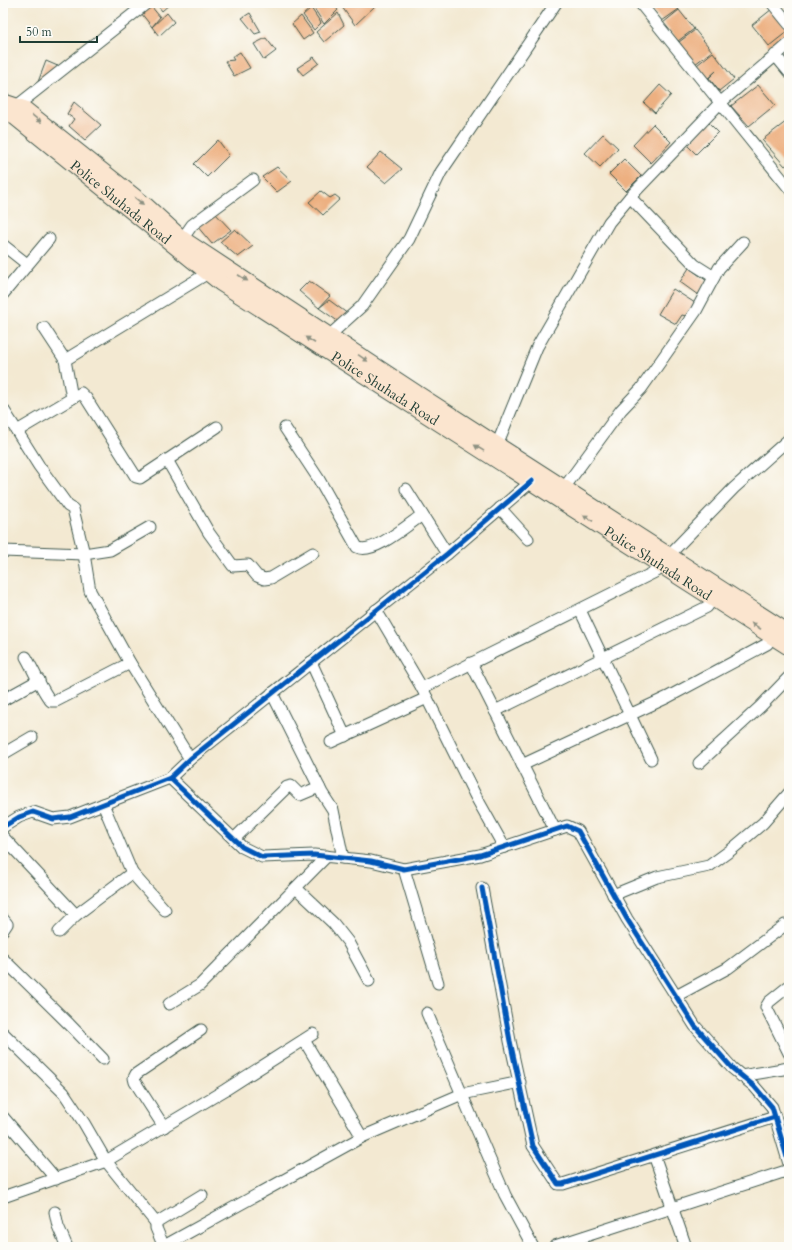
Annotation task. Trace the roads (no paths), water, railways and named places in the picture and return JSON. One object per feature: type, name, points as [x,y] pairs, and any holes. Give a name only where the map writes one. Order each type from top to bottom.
[{"type":"main road","name":"Police Shuhada Road","points":[[7,108],[146,206],[208,273],[221,283],[416,400],[496,445],[564,488],[665,560],[789,633]]},
{"type":"main road","name":"Police Shuhada Road","points":[[179,243],[330,335],[416,400],[532,482],[650,550]]},
{"type":"main road","name":"Police Shuhada Road","points":[[665,560],[712,598],[789,647]]},
{"type":"street","points":[[7,108],[147,3]]},
{"type":"street","points":[[330,335],[362,306],[408,239],[441,172],[556,3]]},
{"type":"street","points":[[640,3],[789,188]]},
{"type":"street","points":[[772,3],[789,24]]},
{"type":"street","points":[[496,445],[537,347],[608,222],[720,103],[789,44]]},
{"type":"street","points":[[776,55],[789,72]]},
{"type":"street","points":[[179,243],[192,225],[253,180]]},
{"type":"street","points":[[630,197],[695,265],[714,277]]},
{"type":"street","points":[[3,294],[49,239]]},
{"type":"street","points":[[564,488],[621,410],[641,389],[696,311],[719,268],[743,242]]},
{"type":"street","points":[[3,245],[27,264]]},
{"type":"street","points":[[65,360],[208,273]]},
{"type":"street","points":[[44,328],[65,360],[72,398]]},
{"type":"street","points":[[17,431],[81,393],[86,398],[136,477],[140,478],[217,427]]},
{"type":"street","points":[[3,409],[39,466],[68,506],[73,509],[84,554],[90,591],[130,663],[190,760]]},
{"type":"street","points":[[285,428],[318,478],[357,547],[361,549],[368,549],[381,543],[422,515]]},
{"type":"street","points":[[331,742],[425,693],[471,663],[657,571],[665,560],[734,488],[789,439]]},
{"type":"street","points":[[167,460],[210,533],[233,566],[248,565],[257,576],[264,579],[271,578],[313,553]]},
{"type":"street","points":[[3,827],[19,817],[33,812],[53,819],[64,818],[170,778],[272,693],[447,554],[532,482]]},
{"type":"street","points":[[406,489],[447,554]]},
{"type":"street","points":[[500,508],[528,539]]},
{"type":"street","points":[[3,552],[84,554],[110,550],[150,527]]},
{"type":"street","points":[[495,711],[707,607],[712,598]]},
{"type":"street","points":[[376,610],[425,693],[475,795],[504,847]]},
{"type":"street","points":[[580,610],[651,759]]},
{"type":"street","points":[[522,765],[668,697],[767,644],[772,636]]},
{"type":"street","points":[[26,657],[39,680],[46,697],[51,701],[56,701],[130,663]]},
{"type":"street","points":[[311,662],[345,736]]},
{"type":"street","points":[[471,663],[555,830]]},
{"type":"street","points":[[699,763],[761,706],[789,676]]},
{"type":"street","points":[[3,700],[39,680]]},
{"type":"street","points":[[272,693],[319,787],[333,810],[343,858]]},
{"type":"street","points":[[3,754],[32,737]]},
{"type":"street","points":[[170,778],[242,847],[262,858],[314,855],[327,856],[371,861],[404,869],[480,855],[566,826],[578,831],[614,895],[695,1026],[732,1068],[754,1086],[772,1107],[789,1164]]},
{"type":"street","points":[[234,839],[287,787],[291,786],[300,795],[319,787]]},
{"type":"street","points":[[614,895],[657,877],[708,866],[731,850],[763,823],[789,793]]},
{"type":"street","points":[[104,804],[132,873],[166,910]]},
{"type":"street","points":[[3,837],[76,915]]},
{"type":"street","points":[[169,1004],[200,985],[327,856]]},
{"type":"street","points":[[404,869],[438,983]]},
{"type":"street","points":[[59,932],[76,915],[132,873]]},
{"type":"street","points":[[296,888],[333,923],[348,942],[369,981]]},
{"type":"street","points":[[482,888],[533,1146],[558,1184],[563,1184],[775,1117]]},
{"type":"street","points":[[3,919],[6,924],[3,930]]},
{"type":"street","points":[[676,996],[728,968],[785,926]]},
{"type":"street","points":[[3,959],[103,1059]]},
{"type":"street","points":[[789,986],[769,1002],[766,1007],[789,1053]]},
{"type":"street","points":[[427,1013],[505,1195],[533,1247]]},
{"type":"street","points":[[164,1127],[134,1078],[136,1074],[201,1030]]},
{"type":"street","points":[[3,1033],[64,1093],[84,1123],[106,1161],[156,1223],[156,1228],[164,1247],[362,1137],[462,1094],[520,1082]]},
{"type":"street","points":[[3,1198],[106,1161],[225,1090],[309,1037],[362,1137]]},
{"type":"street","points":[[741,1076],[789,1068]]},
{"type":"street","points":[[3,1117],[56,1179]]},
{"type":"street","points":[[654,1155],[686,1247]]},
{"type":"street","points":[[555,1246],[789,1170]]},
{"type":"street","points":[[156,1223],[202,1194]]},
{"type":"street","points":[[55,1212],[58,1226],[67,1247]]}]
